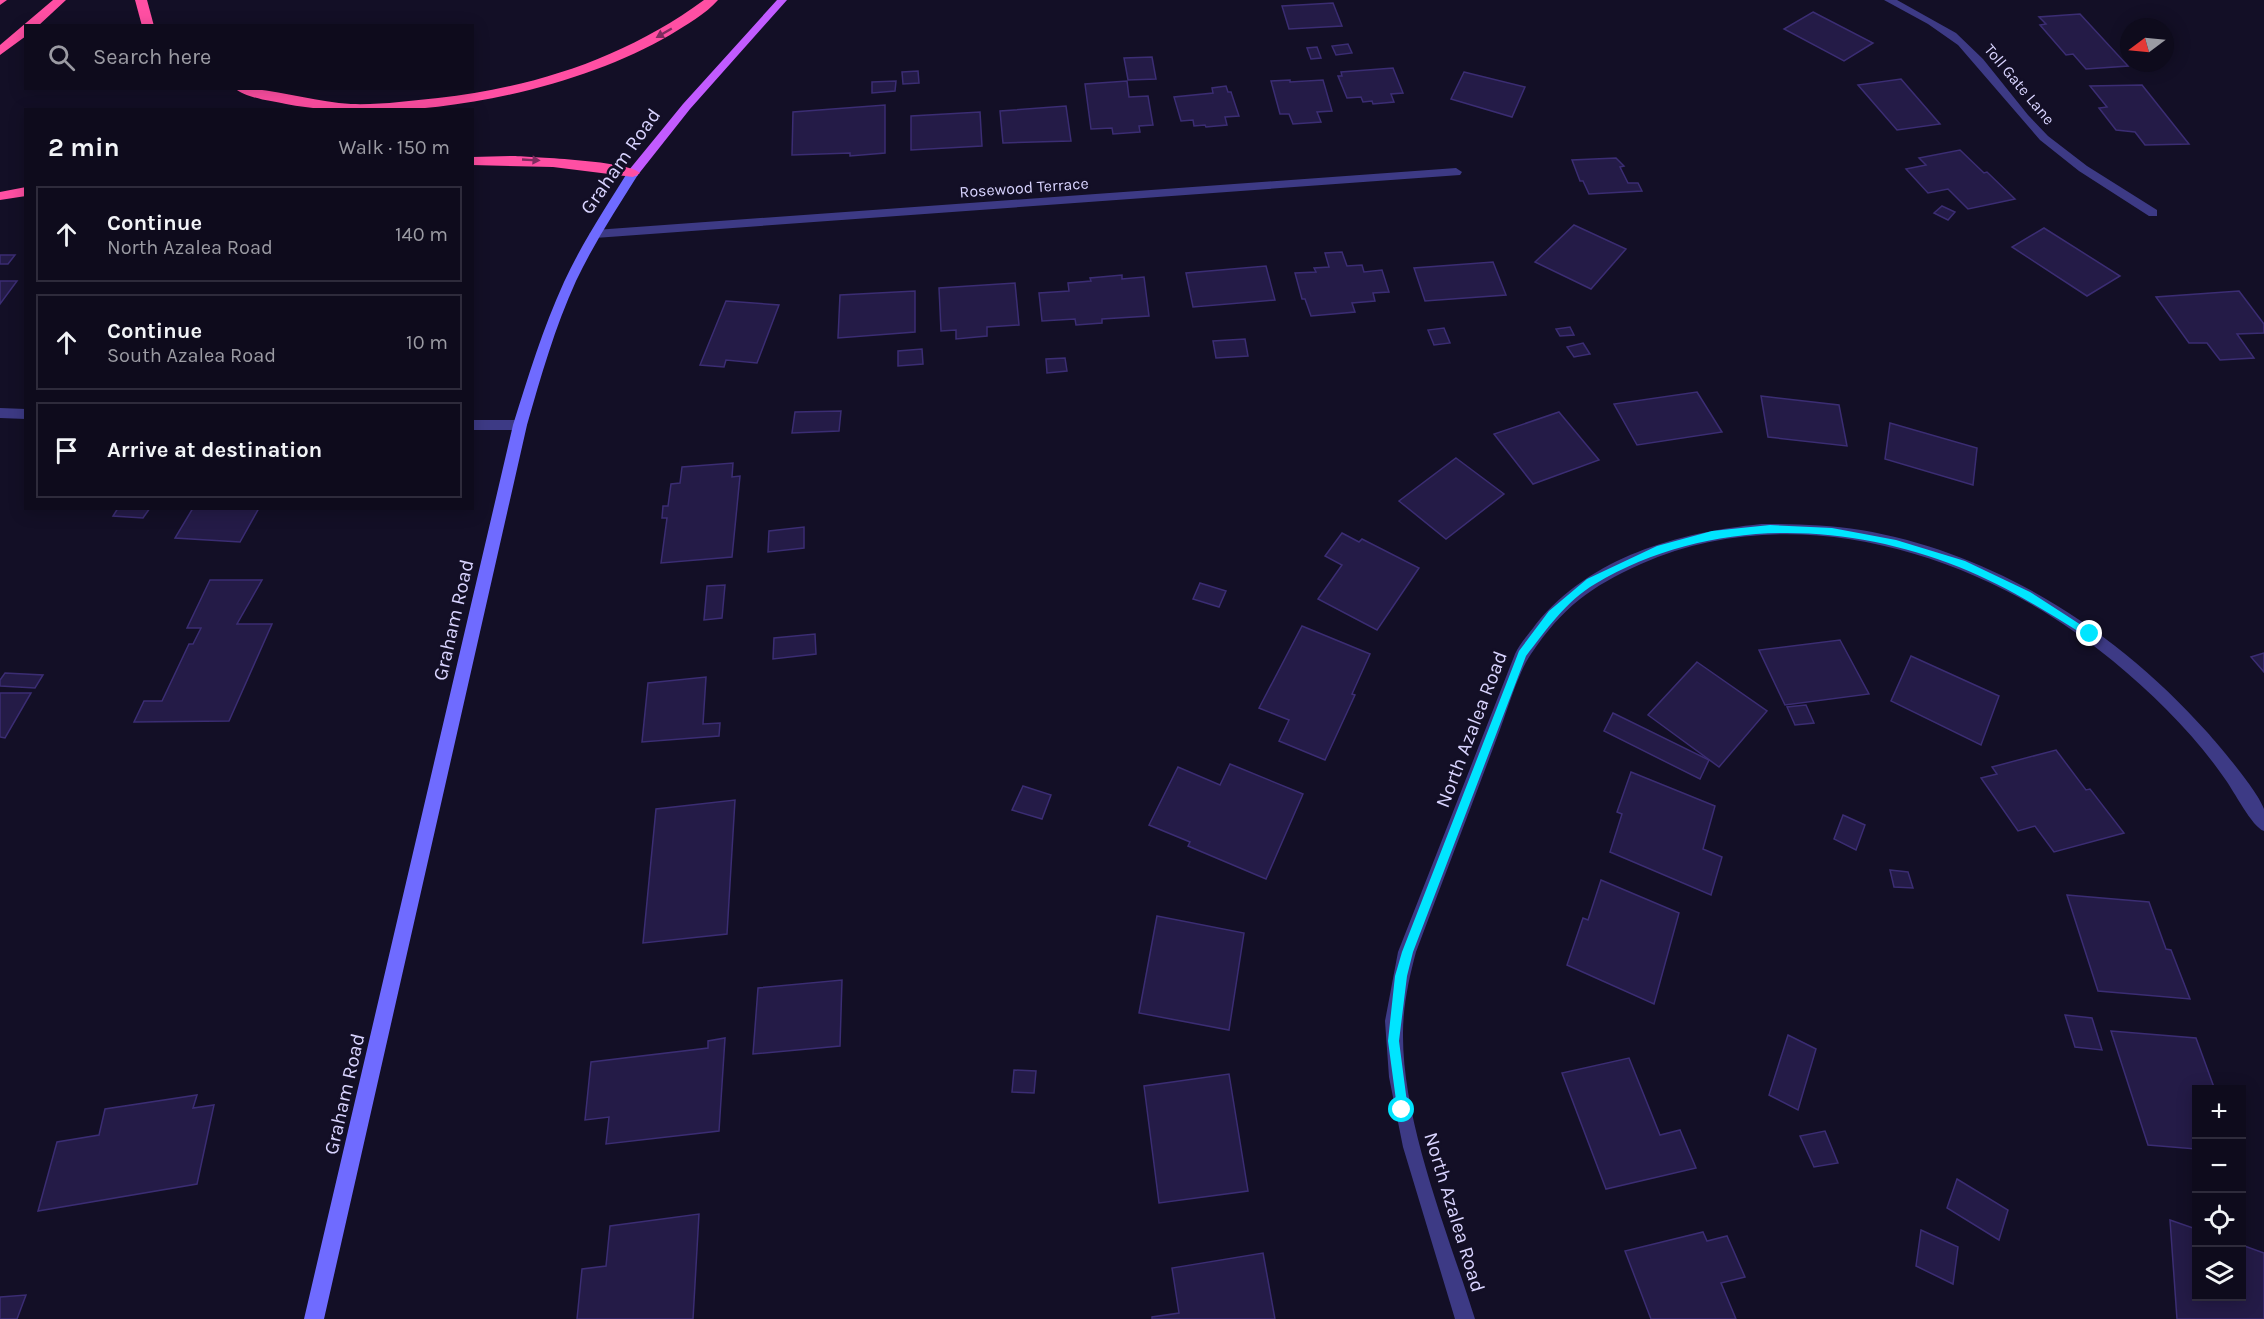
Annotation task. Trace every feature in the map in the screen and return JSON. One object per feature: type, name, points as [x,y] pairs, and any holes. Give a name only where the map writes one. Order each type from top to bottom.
[{"type":"highway","points":[[32,24],[60,0]]},
{"type":"highway","points":[[141,0],[147,24]]},
{"type":"highway","points":[[248,90],[301,103],[352,108],[419,104],[476,97],[574,74],[623,56],[667,32],[712,0]]},
{"type":"highway","points":[[0,51],[24,31]]},
{"type":"highway","points":[[474,161],[525,159],[581,164],[633,173]]},
{"type":"highway","points":[[0,196],[24,191]]},
{"type":"main road","name":"Graham Road","points":[[314,1319],[520,425],[551,327],[595,234],[633,173],[703,84],[782,0]]},
{"type":"street","name":"Toll Gate Lane","points":[[1889,0],[1940,27],[1969,50],[2015,109],[2045,139],[2082,169],[2153,213]]},
{"type":"street","name":"Rosewood Terrace","points":[[595,234],[1456,172]]},
{"type":"street","points":[[0,413],[24,414]]},
{"type":"street","points":[[474,425],[520,425]]},
{"type":"street","name":"North Azalea Road","points":[[1465,1319],[1402,1110],[1394,1041],[1401,976],[1407,952],[1522,654],[1552,614],[1590,582],[1657,550],[1712,535],[1770,529],[1832,531],[1896,543],[1962,564],[2027,595],[2090,634],[2156,688],[2193,724],[2241,784],[2264,824]]},
{"type":"building","points":[[1333,3],[1342,26],[1289,29],[1282,6]]},
{"type":"building","points":[[1813,12],[1873,43],[1844,61],[1784,29]]},
{"type":"building","points":[[2080,14],[2120,57],[2120,67],[2086,69],[2073,54],[2066,55],[2040,25],[2046,24],[2039,17]]},
{"type":"building","points":[[1348,44],[1352,53],[1336,55],[1332,46]]},
{"type":"building","points":[[1317,47],[1321,58],[1311,59],[1307,48]]},
{"type":"building","points":[[1152,57],[1156,79],[1128,80],[1124,58]]},
{"type":"building","points":[[1393,68],[1403,93],[1391,94],[1394,102],[1373,104],[1372,101],[1363,102],[1361,97],[1347,98],[1338,76],[1342,76],[1341,72]]},
{"type":"building","points":[[918,71],[919,83],[903,84],[902,72]]},
{"type":"building","points":[[1464,72],[1525,87],[1512,117],[1451,99]]},
{"type":"building","points":[[1901,79],[1940,124],[1897,130],[1858,85]]},
{"type":"building","points":[[1290,80],[1290,82],[1323,80],[1332,111],[1317,112],[1321,122],[1293,124],[1289,114],[1280,114],[1271,81]]},
{"type":"building","points":[[896,81],[895,91],[872,93],[872,82]]},
{"type":"building","points":[[1127,81],[1129,97],[1148,96],[1153,125],[1139,126],[1140,132],[1113,134],[1112,128],[1091,129],[1085,84]]},
{"type":"building","points":[[2142,85],[2189,144],[2145,145],[2135,132],[2116,130],[2099,108],[2107,107],[2090,86]]},
{"type":"building","points":[[1226,86],[1228,92],[1231,92],[1239,116],[1225,117],[1227,125],[1206,127],[1205,125],[1194,126],[1193,120],[1181,121],[1174,97],[1213,93],[1212,88]]},
{"type":"building","points":[[885,105],[885,153],[850,156],[850,153],[792,155],[793,112]]},
{"type":"building","points":[[1066,106],[1071,141],[1003,143],[1000,111]]},
{"type":"building","points":[[980,112],[982,146],[911,150],[911,116]]},
{"type":"building","points":[[1960,150],[2015,199],[1968,209],[1948,189],[1928,193],[1906,169],[1926,165],[1919,158]]},
{"type":"building","points":[[1616,158],[1624,166],[1620,167],[1628,183],[1638,183],[1642,191],[1589,194],[1583,181],[1580,181],[1572,160]]},
{"type":"building","points":[[1942,206],[1955,212],[1948,220],[1934,213]]},
{"type":"building","points":[[1574,225],[1626,249],[1591,289],[1535,262]]},
{"type":"building","points":[[2044,228],[2120,276],[2087,296],[2012,247]]},
{"type":"building","points":[[1342,252],[1347,266],[1362,265],[1364,272],[1382,270],[1389,292],[1373,293],[1375,301],[1352,303],[1355,312],[1311,316],[1305,299],[1302,299],[1295,273],[1316,272],[1314,268],[1329,267],[1325,253]]},
{"type":"building","points":[[0,255],[15,255],[8,264],[0,264]]},
{"type":"building","points":[[1493,262],[1506,295],[1425,301],[1414,268]]},
{"type":"building","points":[[1266,266],[1275,300],[1193,307],[1186,273]]},
{"type":"building","points":[[1122,275],[1122,279],[1144,277],[1149,316],[1102,319],[1102,323],[1076,325],[1075,319],[1042,321],[1039,293],[1069,291],[1068,283]]},
{"type":"building","points":[[0,281],[17,281],[0,304]]},
{"type":"building","points":[[1015,283],[1019,325],[987,327],[987,336],[956,339],[956,330],[941,331],[939,288]]},
{"type":"building","points":[[915,291],[915,332],[838,338],[840,295]]},
{"type":"building","points":[[2239,291],[2264,324],[2264,333],[2237,334],[2254,358],[2220,360],[2207,343],[2189,343],[2156,297]]},
{"type":"building","points":[[726,301],[779,305],[757,363],[726,360],[724,367],[700,365]]},
{"type":"building","points":[[1570,327],[1574,335],[1560,336],[1556,329]]},
{"type":"building","points":[[1444,328],[1450,343],[1434,345],[1428,330]]},
{"type":"building","points":[[1245,339],[1248,356],[1216,358],[1213,341]]},
{"type":"building","points":[[1583,343],[1590,354],[1574,357],[1567,347]]},
{"type":"building","points":[[922,349],[923,364],[898,366],[898,351]]},
{"type":"building","points":[[1065,358],[1067,371],[1047,373],[1046,359]]},
{"type":"building","points":[[1697,392],[1722,432],[1637,445],[1614,404]]},
{"type":"building","points":[[1761,396],[1839,405],[1847,446],[1768,437]]},
{"type":"building","points":[[841,411],[839,431],[792,433],[795,412]]},
{"type":"building","points":[[1559,412],[1599,460],[1533,484],[1494,434]]},
{"type":"building","points":[[1890,423],[1977,448],[1973,485],[1885,459]]},
{"type":"building","points":[[1456,458],[1504,494],[1446,539],[1399,501]]},
{"type":"building","points":[[733,463],[732,477],[740,476],[732,557],[661,563],[667,518],[662,518],[663,506],[668,506],[671,484],[680,483],[682,467]]},
{"type":"building","points":[[117,510],[149,510],[143,518],[113,516]]},
{"type":"building","points":[[192,510],[258,510],[240,542],[175,538]]},
{"type":"building","points":[[804,527],[804,548],[768,552],[769,531]]},
{"type":"building","points":[[1342,533],[1359,542],[1362,539],[1419,568],[1377,630],[1318,599],[1342,565],[1325,556]]},
{"type":"building","points":[[210,580],[262,580],[237,624],[272,624],[229,721],[134,722],[144,701],[162,701],[189,644],[193,644],[201,628],[187,628]]},
{"type":"building","points":[[1200,583],[1226,591],[1219,607],[1193,599]]},
{"type":"building","points":[[725,585],[722,618],[704,620],[707,586]]},
{"type":"building","points":[[1302,626],[1370,654],[1352,694],[1355,695],[1325,760],[1279,741],[1289,720],[1259,708]]},
{"type":"building","points":[[815,634],[816,654],[773,659],[774,638]]},
{"type":"building","points":[[1840,640],[1869,694],[1785,705],[1759,650]]},
{"type":"building","points":[[2264,653],[2264,672],[2251,657]]},
{"type":"building","points":[[1911,656],[1999,696],[1981,745],[1891,701]]},
{"type":"building","points":[[1697,662],[1767,711],[1719,767],[1648,715]]},
{"type":"building","points":[[5,673],[43,675],[35,688],[0,686],[0,680]]},
{"type":"building","points":[[706,677],[703,724],[720,723],[719,736],[642,742],[648,683]]},
{"type":"building","points":[[0,693],[31,693],[5,738],[0,737]]},
{"type":"building","points":[[1806,705],[1814,723],[1795,725],[1787,707]]},
{"type":"building","points":[[1613,713],[1709,760],[1700,779],[1604,731]]},
{"type":"building","points":[[2056,750],[2086,790],[2090,789],[2124,833],[2054,852],[2035,826],[2018,831],[1981,778],[1997,774],[1992,767]]},
{"type":"building","points":[[1230,764],[1303,794],[1266,879],[1188,846],[1190,842],[1149,825],[1178,767],[1220,785]]},
{"type":"building","points":[[1631,772],[1715,806],[1703,849],[1722,857],[1711,895],[1610,852],[1622,814],[1617,812]]},
{"type":"building","points":[[1023,786],[1051,795],[1042,819],[1012,810]]},
{"type":"building","points":[[735,800],[727,934],[643,943],[656,809]]},
{"type":"building","points":[[1843,815],[1865,825],[1856,850],[1834,839]]},
{"type":"building","points":[[1890,870],[1908,872],[1913,888],[1894,887]]},
{"type":"building","points":[[1601,880],[1679,913],[1654,1004],[1567,965],[1583,918],[1588,920]]},
{"type":"building","points":[[2067,895],[2149,902],[2166,949],[2171,950],[2190,999],[2098,991]]},
{"type":"building","points":[[1157,916],[1244,933],[1229,1030],[1139,1013]]},
{"type":"building","points":[[842,980],[840,1046],[753,1054],[758,988]]},
{"type":"building","points":[[2065,1015],[2092,1018],[2102,1050],[2075,1047]]},
{"type":"building","points":[[2111,1031],[2196,1038],[2213,1085],[2192,1085],[2192,1149],[2148,1145]]},
{"type":"building","points":[[1788,1035],[1816,1049],[1798,1110],[1769,1095]]},
{"type":"building","points":[[725,1038],[719,1131],[606,1144],[609,1117],[585,1120],[591,1062],[708,1048],[708,1041]]},
{"type":"building","points":[[1629,1058],[1660,1135],[1680,1130],[1696,1168],[1606,1189],[1562,1073]]},
{"type":"building","points":[[1014,1070],[1036,1071],[1034,1093],[1012,1092]]},
{"type":"building","points":[[1229,1074],[1248,1191],[1159,1203],[1144,1086]]},
{"type":"building","points":[[197,1095],[193,1108],[214,1105],[197,1184],[38,1211],[57,1142],[99,1135],[105,1109]]},
{"type":"building","points":[[1825,1131],[1838,1163],[1814,1167],[1800,1136]]},
{"type":"building","points":[[1957,1179],[2008,1210],[1999,1240],[1947,1208]]},
{"type":"building","points":[[699,1214],[693,1319],[577,1319],[582,1269],[606,1266],[610,1226]]},
{"type":"building","points":[[2170,1220],[2192,1228],[2192,1301],[2246,1301],[2246,1246],[2264,1253],[2264,1319],[2177,1319]]},
{"type":"building","points":[[1921,1230],[1958,1247],[1953,1284],[1916,1266]]},
{"type":"building","points":[[1703,1232],[1707,1241],[1727,1236],[1745,1277],[1721,1283],[1736,1319],[1651,1319],[1625,1251]]},
{"type":"building","points":[[1263,1253],[1275,1319],[1152,1319],[1152,1317],[1179,1313],[1172,1268]]},
{"type":"building","points":[[26,1295],[17,1319],[0,1319],[0,1297]]},
{"type":"route","points":[[1402,1110],[1394,1041],[1401,976],[1407,952],[1522,654],[1552,614],[1590,582],[1657,550],[1712,535],[1770,529],[1832,531],[1896,543],[1962,564],[2027,595],[2090,634]]}]
